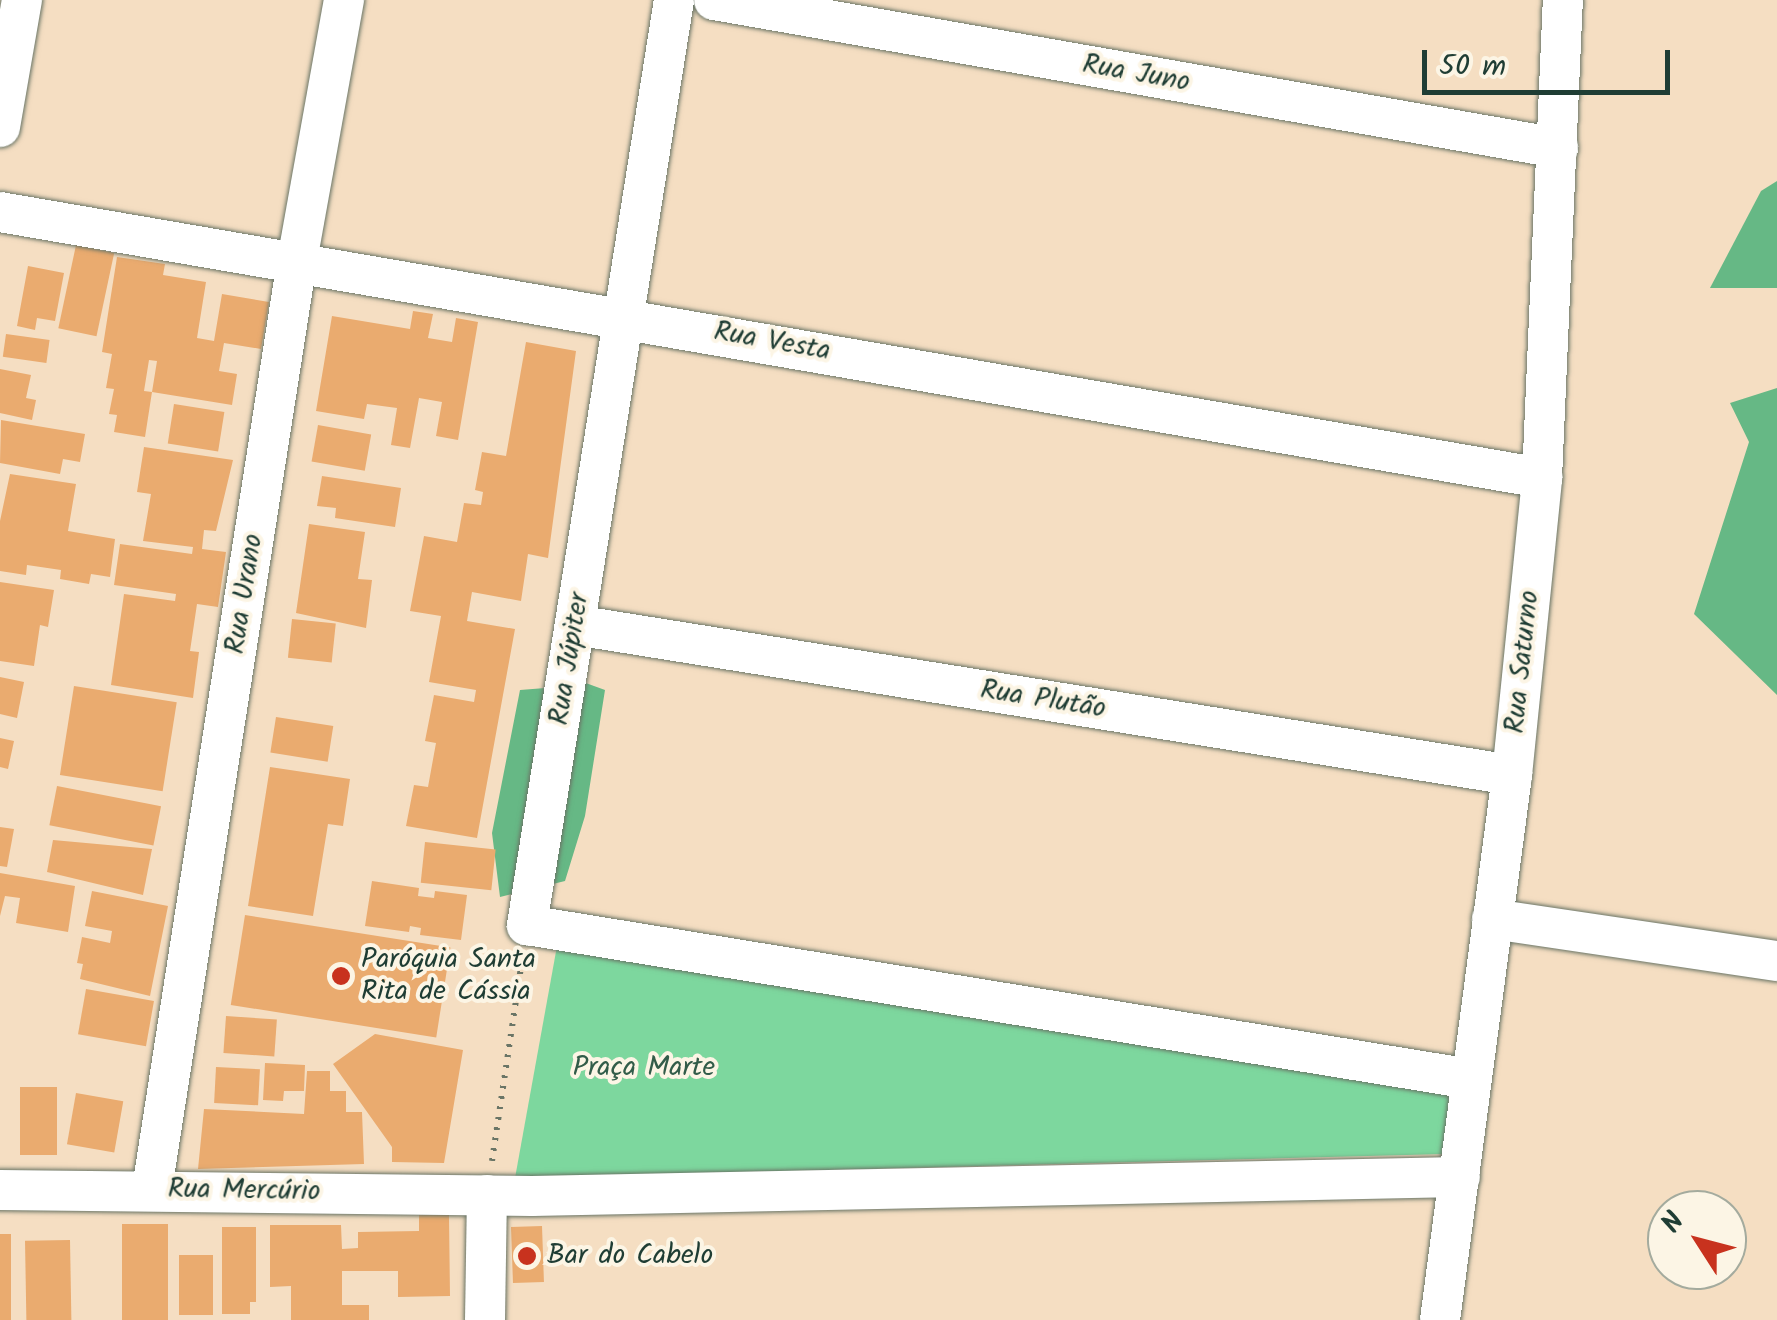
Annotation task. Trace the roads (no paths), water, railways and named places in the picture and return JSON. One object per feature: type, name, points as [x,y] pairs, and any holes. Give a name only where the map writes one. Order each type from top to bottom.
[{"type":"street","points":[[0,127],[22,0]]},
{"type":"street","name":"Rua Urano","points":[[152,1189],[297,261],[344,0]]},
{"type":"street","name":"Rua Júpiter","points":[[674,0],[527,924],[1471,1078]]},
{"type":"street","name":"Rua Juno","points":[[714,0],[1558,148]]},
{"type":"street","name":"Rua Saturno","points":[[1440,1320],[1512,775],[1542,478],[1563,0]]},
{"type":"street","name":"Rua Vesta","points":[[0,212],[1542,478]]},
{"type":"street","name":"Rua Plutão","points":[[575,624],[1512,775]]},
{"type":"street","points":[[1492,920],[1777,961]]},
{"type":"street","points":[[485,1320],[487,1195],[1460,1177]]},
{"type":"street","name":"Rua Mercúrio","points":[[0,1190],[487,1195]]},
{"type":"place","name":"Paróquia Santa Rita de Cássia","points":[[341,976]]},
{"type":"place","name":"Bar do Cabelo","points":[[527,1256]]},
{"type":"park label","name":"Praça Marte","points":[[644,1068]]}]
